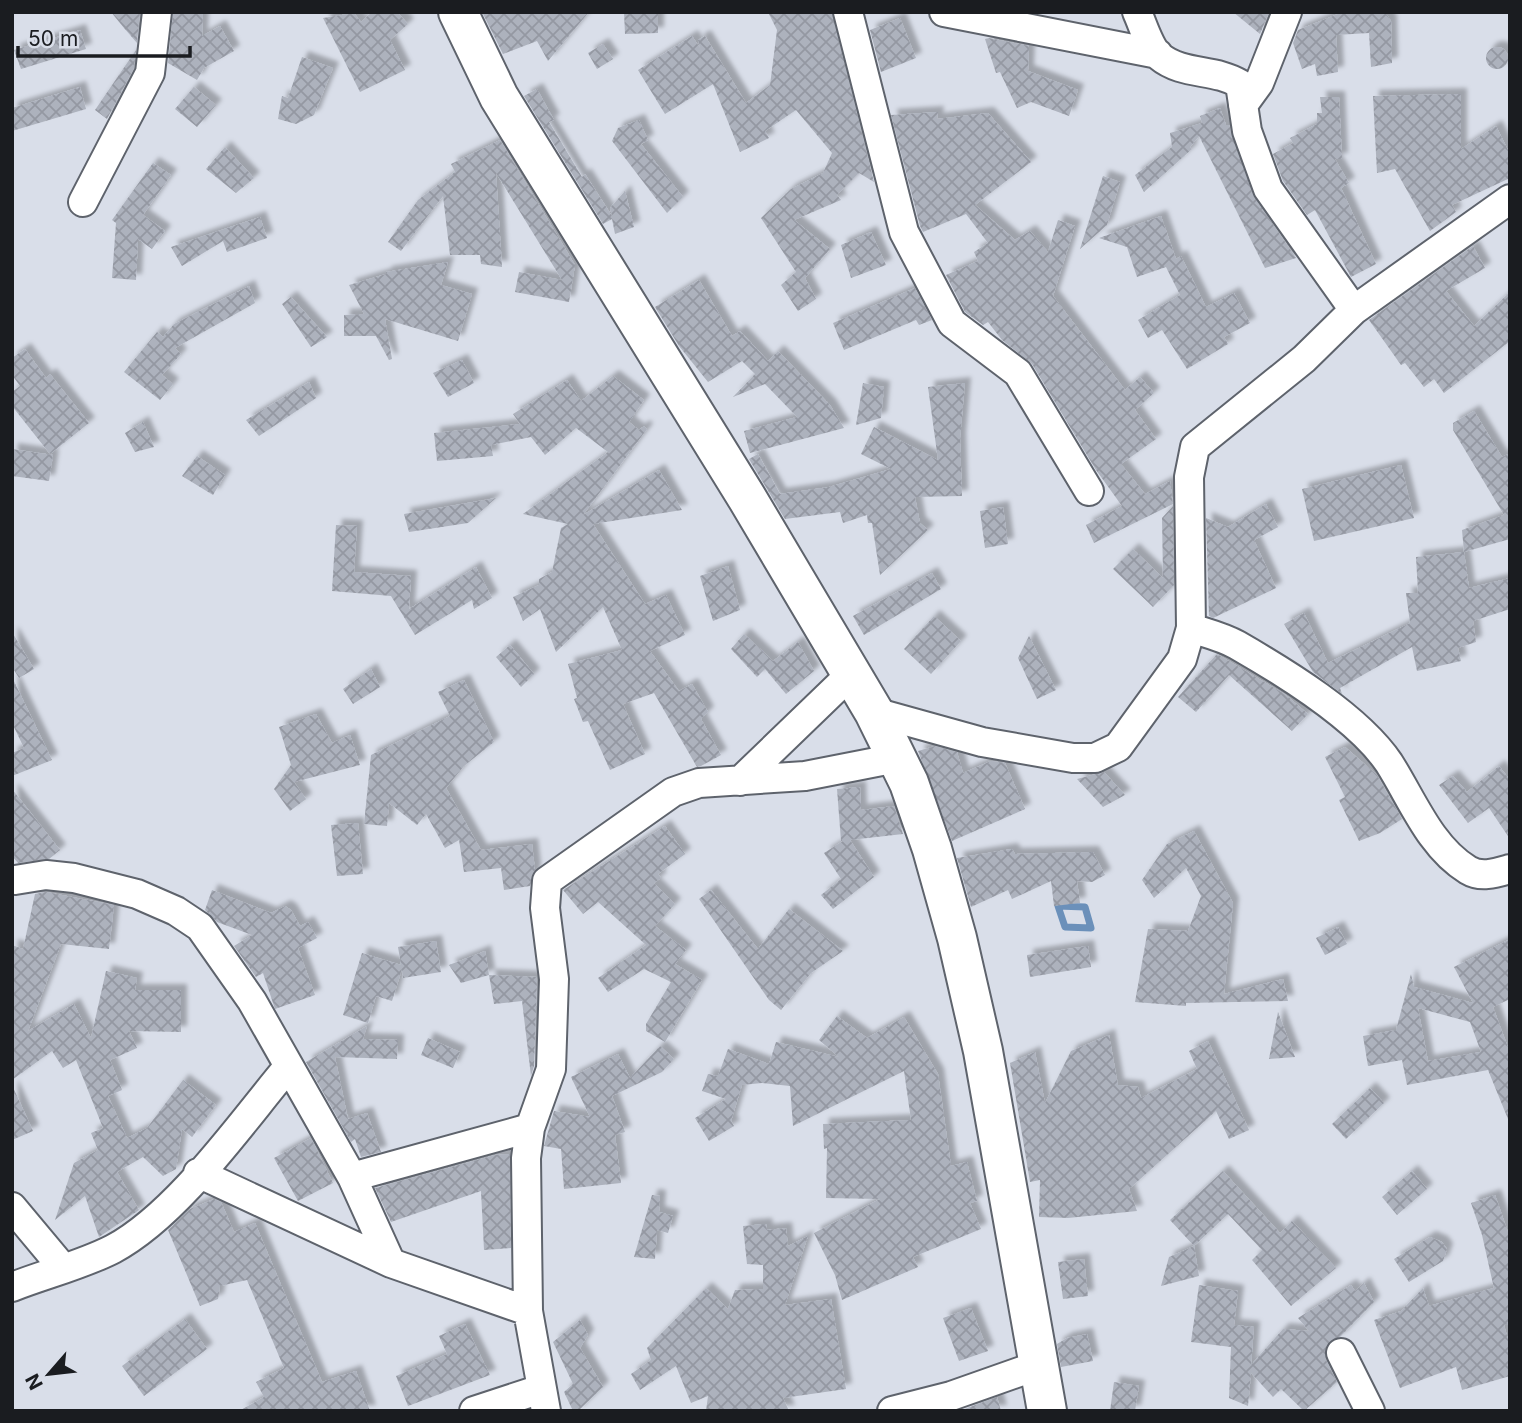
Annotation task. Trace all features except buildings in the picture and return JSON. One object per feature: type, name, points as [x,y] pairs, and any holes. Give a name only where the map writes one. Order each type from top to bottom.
[{"type":"main road","points":[[458,12],[499,97],[543,172],[747,498],[852,673],[897,758],[932,849],[984,1051],[1047,1411]]},
{"type":"street","points":[[83,202],[150,73],[157,12]]},
{"type":"street","points":[[848,12],[904,232],[952,323],[1018,373],[1089,491]]},
{"type":"street","points":[[944,12],[1157,54],[1183,70],[1224,74],[1240,84],[1247,131],[1268,189],[1354,310]]},
{"type":"street","points":[[1137,12],[1157,54]]},
{"type":"street","points":[[1243,105],[1259,83],[1287,12]]},
{"type":"street","points":[[874,712],[982,741],[1073,758],[1095,758],[1118,747],[1182,659],[1191,628],[1189,477],[1195,447],[1304,359],[1354,310],[1510,199]]},
{"type":"street","points":[[1191,628],[1234,643],[1331,708],[1371,741],[1388,762],[1420,817],[1448,853],[1470,872],[1488,875],[1510,869]]},
{"type":"street","points":[[740,781],[852,673]]},
{"type":"street","points":[[474,1411],[544,1400],[528,1311],[526,1158],[530,1128],[551,1069],[554,979],[545,908],[547,881],[673,792],[699,783],[805,776],[897,758]]},
{"type":"street","points":[[13,887],[46,875],[74,878],[137,894],[184,916],[200,927],[221,954],[352,1177],[391,1263]]},
{"type":"street","points":[[12,1287],[123,1242],[142,1228],[198,1173],[288,1067]]},
{"type":"street","points":[[352,1177],[530,1128]]},
{"type":"street","points":[[198,1173],[391,1263],[528,1311]]},
{"type":"street","points":[[12,1207],[63,1268]]},
{"type":"street","points":[[1341,1353],[1370,1411]]},
{"type":"street","points":[[892,1411],[951,1396],[1039,1366]]},
{"type":"waterway","points":[[1058,906],[1085,907],[1091,928],[1065,927],[1058,906]]}]
